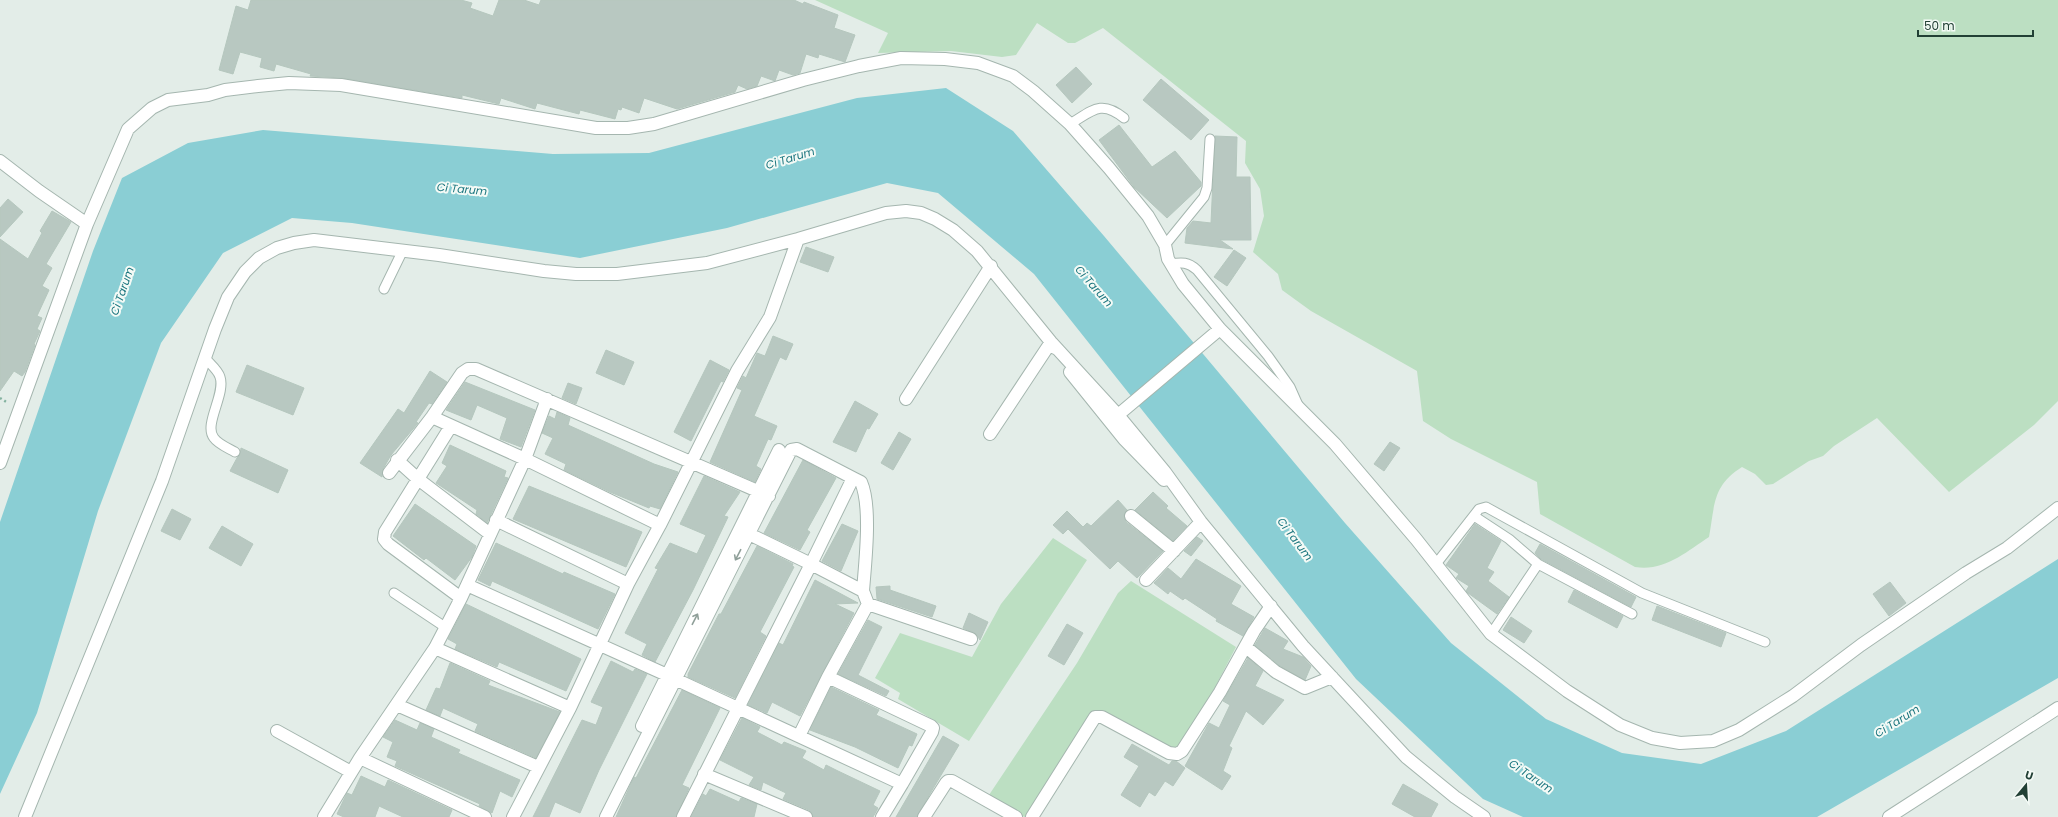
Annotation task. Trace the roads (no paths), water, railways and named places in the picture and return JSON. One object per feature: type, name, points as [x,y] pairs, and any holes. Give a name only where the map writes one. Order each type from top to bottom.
[{"type":"street","points":[[0,463],[87,224],[128,129],[152,108],[168,100],[208,95],[225,90],[289,83],[341,85],[596,128],[628,128],[654,124],[859,66],[901,58],[945,59],[978,63],[1013,76],[1033,91],[1070,124],[1148,216],[1165,245],[1171,264],[1183,284],[1217,331],[1300,408],[1335,444],[1436,564],[1491,634],[1567,691],[1620,725],[1652,738],[1680,743],[1713,741],[1739,730],[1793,696],[1867,640],[1966,573],[2007,548],[2058,508]]},
{"type":"street","points":[[0,161],[39,191],[87,224]]},
{"type":"street","points":[[25,817],[162,481],[228,297],[244,272],[259,258],[277,248],[294,243],[314,240],[403,250],[552,272],[576,274],[617,274],[707,263],[798,240],[886,213],[906,211],[921,213],[935,219],[953,230],[977,251],[991,266],[1051,342],[1121,412],[1200,522],[1303,646],[1406,757],[1455,797],[1484,817]]},
{"type":"street","points":[[513,817],[570,708],[628,584],[660,525],[737,371],[770,317],[798,240]]},
{"type":"street","points":[[906,399],[991,266]]},
{"type":"street","points":[[1121,412],[1217,331]]},
{"type":"street","points":[[990,434],[1051,342]]},
{"type":"street","points":[[1051,342],[1073,378],[1124,439],[1154,472],[1177,491]]},
{"type":"street","points":[[389,473],[397,460],[432,417],[462,373],[468,369],[476,369],[691,461],[764,494]]},
{"type":"street","points":[[326,817],[360,758],[435,648],[468,585],[496,520],[525,459],[546,399]]},
{"type":"street","points":[[432,417],[525,459],[660,525]]},
{"type":"street","points":[[451,426],[385,532],[384,539],[388,544],[461,598]]},
{"type":"street","points":[[606,817],[653,713],[764,494],[791,450],[794,449],[861,482],[865,499],[866,531],[863,591],[868,604],[828,677],[799,736]]},
{"type":"street","points":[[712,596],[749,534],[778,450]]},
{"type":"street","points":[[397,460],[490,534]]},
{"type":"street","points":[[683,817],[853,478]]},
{"type":"street","points":[[1130,516],[1174,551]]},
{"type":"street","points":[[496,520],[628,584]]},
{"type":"street","points":[[1146,580],[1200,522]]},
{"type":"street","points":[[749,534],[863,591]]},
{"type":"street","points":[[468,585],[902,784]]},
{"type":"street","points":[[868,604],[970,639]]},
{"type":"street","points":[[1032,817],[1095,717],[1102,718],[1169,753],[1177,754],[1182,751],[1208,712],[1254,631],[1271,606]]},
{"type":"street","points":[[1246,647],[1276,672],[1305,688],[1332,677]]},
{"type":"street","points":[[435,648],[570,708]]},
{"type":"street","points":[[828,677],[933,728],[882,817]]},
{"type":"street","points":[[397,705],[538,767]]},
{"type":"street","points":[[1889,817],[2058,708]]},
{"type":"street","points":[[278,731],[351,772]]},
{"type":"street","points":[[597,817],[635,750]]},
{"type":"street","points":[[360,758],[485,817]]},
{"type":"street","points":[[704,774],[806,817]]},
{"type":"street","points":[[924,817],[948,781],[952,781],[1016,817]]},
{"type":"lane","points":[[1070,124],[1097,107],[1107,107],[1124,118]]},
{"type":"lane","points":[[1165,245],[1204,197],[1207,188],[1210,139]]},
{"type":"lane","points":[[384,289],[403,250]]},
{"type":"lane","points":[[1171,264],[1185,262],[1190,264],[1196,270],[1268,356],[1292,391],[1300,408]]},
{"type":"lane","points":[[205,358],[219,373],[221,379],[221,389],[212,422],[211,433],[214,439],[235,452]]},
{"type":"lane","points":[[1436,564],[1479,509],[1486,507],[1642,593],[1765,642]]},
{"type":"lane","points":[[1474,516],[1509,539],[1538,564],[1632,614]]},
{"type":"lane","points":[[1491,634],[1538,564]]},
{"type":"lane","points":[[394,593],[445,627]]},
{"type":"water","name":"Ci Tarum","points":[[946,88],[1013,131],[1104,236],[1345,523],[1451,643],[1546,719],[1622,753],[1701,764],[1786,731],[2058,559],[2058,678],[1817,817],[1523,817],[1483,799],[1356,679],[1034,274],[938,193],[887,183],[727,228],[580,258],[352,223],[292,218],[223,253],[161,343],[98,511],[37,713],[0,794],[0,522],[93,251],[122,178],[188,143],[263,130],[553,154],[649,153],[857,98]]}]
